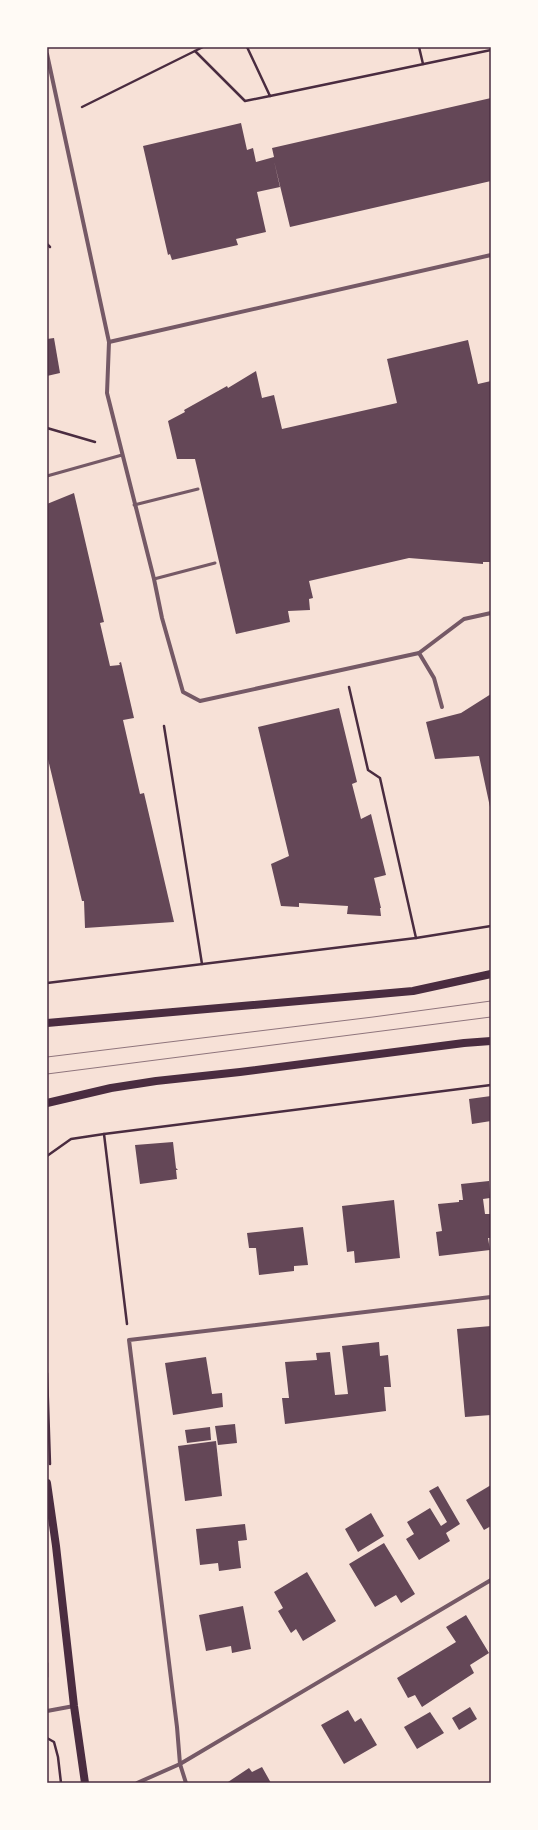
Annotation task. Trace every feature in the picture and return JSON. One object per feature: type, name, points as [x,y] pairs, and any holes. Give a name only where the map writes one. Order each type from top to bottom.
[{"type":"main road","points":[[47,1023],[413,991],[491,974]]},
{"type":"main road","points":[[47,1103],[111,1088],[149,1082],[491,1041]]},
{"type":"main road","points":[[47,1484],[74,1706],[85,1783]]},
{"type":"street","points":[[47,54],[109,342],[107,393],[134,505],[154,578],[162,618],[183,692],[200,701],[419,653],[464,619],[491,613]]},
{"type":"street","points":[[109,342],[491,255]]},
{"type":"street","points":[[419,653],[434,678],[442,707]]},
{"type":"street","points":[[186,1783],[180,1764],[177,1727],[129,1340],[491,1297]]},
{"type":"street","points":[[137,1783],[180,1764],[491,1580]]},
{"type":"street","points":[[47,1711],[74,1706]]},
{"type":"lane","points":[[47,476],[122,455]]},
{"type":"lane","points":[[134,505],[198,489]]},
{"type":"lane","points":[[154,578],[215,563]]},
{"type":"path","points":[[82,107],[203,47]]},
{"type":"path","points":[[247,47],[270,96]]},
{"type":"path","points":[[419,47],[423,64]]},
{"type":"path","points":[[194,51],[245,101],[491,50]]},
{"type":"path","points":[[47,244],[50,247]]},
{"type":"path","points":[[47,428],[95,442]]},
{"type":"path","points":[[345,669],[368,770],[380,778],[416,938]]},
{"type":"path","points":[[164,726],[202,964]]},
{"type":"path","points":[[47,983],[416,938],[491,926]]},
{"type":"path","points":[[47,1156],[71,1139],[491,1085]]},
{"type":"path","points":[[104,1134],[129,1340]]},
{"type":"path","points":[[47,1373],[50,1502]]},
{"type":"path","points":[[47,1663],[47,1677]]},
{"type":"path","points":[[47,1738],[54,1742],[58,1757],[61,1783]]},
{"type":"building","points":[[491,98],[491,181],[290,227],[274,161],[280,187],[257,192],[266,232],[236,239],[238,245],[172,260],[170,254],[168,255],[143,146],[241,123],[247,150],[253,148],[256,162],[274,157],[272,148]]},
{"type":"building","points":[[54,338],[60,373],[47,376],[47,339]]},
{"type":"building","points":[[468,340],[478,384],[491,381],[491,562],[483,562],[483,564],[409,558],[309,581],[313,598],[309,599],[310,610],[288,611],[290,622],[236,634],[195,459],[177,459],[168,421],[185,412],[184,410],[227,386],[228,388],[256,371],[262,398],[274,395],[282,429],[397,403],[387,359]]},
{"type":"building","points":[[74,493],[104,622],[100,623],[110,666],[120,665],[119,663],[121,662],[134,718],[123,720],[140,794],[144,793],[174,922],[85,928],[84,901],[82,901],[47,755],[47,504]]},
{"type":"building","points":[[491,694],[490,807],[479,756],[435,759],[426,722],[461,713]]},
{"type":"building","points":[[339,708],[357,782],[352,784],[361,819],[371,814],[386,875],[374,878],[381,908],[381,916],[347,914],[348,906],[299,903],[299,907],[281,906],[271,864],[289,856],[258,727]]},
{"type":"building","points":[[491,1096],[491,1121],[472,1124],[469,1099]]},
{"type":"building","points":[[173,1142],[176,1168],[178,1170],[176,1170],[177,1179],[140,1184],[135,1145]]},
{"type":"building","points":[[489,1181],[490,1198],[483,1199],[485,1214],[491,1214],[491,1238],[488,1238],[490,1250],[439,1256],[436,1232],[442,1231],[438,1204],[459,1202],[459,1200],[463,1200],[461,1184]]},
{"type":"building","points":[[394,1200],[400,1258],[355,1263],[354,1251],[347,1252],[342,1206]]},
{"type":"building","points":[[303,1227],[308,1265],[294,1266],[294,1271],[259,1275],[256,1248],[249,1248],[247,1233]]},
{"type":"building","points":[[491,1326],[491,1415],[465,1417],[457,1329]]},
{"type":"building","points":[[379,1342],[380,1356],[388,1355],[391,1387],[384,1387],[386,1411],[285,1424],[282,1398],[289,1398],[285,1362],[317,1360],[316,1353],[330,1352],[335,1395],[348,1394],[342,1346]]},
{"type":"building","points":[[206,1357],[212,1394],[222,1393],[223,1407],[173,1415],[165,1363]]},
{"type":"building","points":[[235,1424],[237,1443],[218,1445],[215,1426]]},
{"type":"building","points":[[210,1427],[211,1440],[187,1443],[185,1430]]},
{"type":"building","points":[[216,1441],[222,1496],[185,1501],[178,1446]]},
{"type":"building","points":[[491,1485],[491,1526],[484,1530],[466,1500]]},
{"type":"building","points":[[438,1486],[460,1524],[446,1533],[450,1541],[419,1560],[406,1539],[414,1534],[407,1522],[430,1508],[441,1526],[447,1522],[429,1491]]},
{"type":"building","points":[[371,1513],[384,1536],[358,1552],[345,1529]]},
{"type":"building","points":[[245,1524],[247,1540],[238,1541],[241,1568],[219,1571],[218,1563],[200,1565],[196,1529]]},
{"type":"building","points":[[384,1543],[415,1594],[401,1603],[396,1595],[375,1607],[349,1564]]},
{"type":"building","points":[[307,1572],[336,1621],[303,1641],[296,1629],[291,1633],[278,1611],[283,1608],[274,1592]]},
{"type":"building","points":[[243,1606],[251,1649],[232,1653],[231,1646],[206,1651],[199,1615]]},
{"type":"building","points":[[466,1615],[489,1653],[470,1665],[474,1673],[422,1707],[415,1695],[408,1698],[397,1678],[456,1642],[446,1627]]},
{"type":"building","points":[[470,1707],[477,1719],[459,1730],[452,1718]]},
{"type":"building","points":[[348,1710],[355,1722],[361,1718],[377,1745],[344,1764],[321,1725]]},
{"type":"building","points":[[430,1712],[444,1733],[417,1749],[404,1727]]},
{"type":"building","points":[[262,1767],[271,1783],[228,1782],[249,1768],[252,1772]]},
{"type":"tram line","points":[[47,1057],[491,1001]]},
{"type":"tram line","points":[[47,1074],[491,1017]]}]
